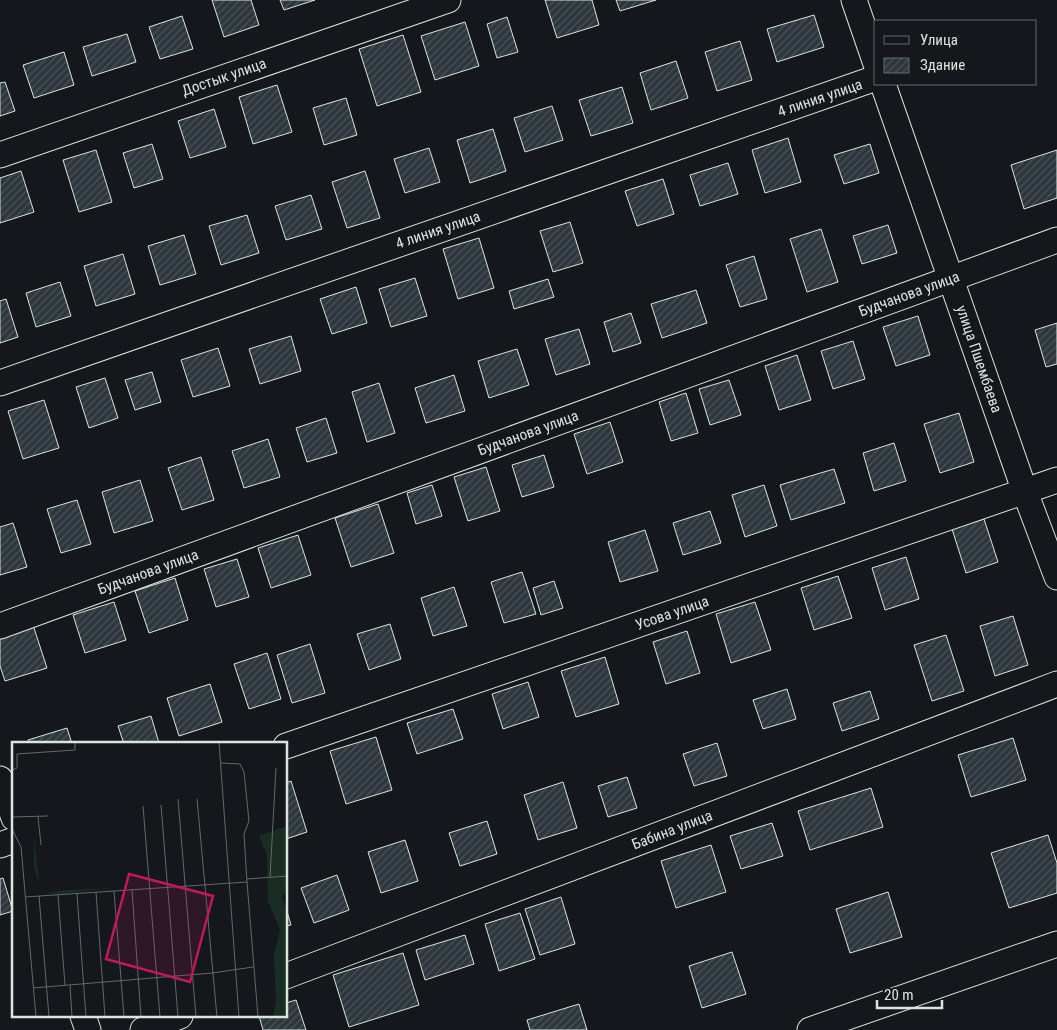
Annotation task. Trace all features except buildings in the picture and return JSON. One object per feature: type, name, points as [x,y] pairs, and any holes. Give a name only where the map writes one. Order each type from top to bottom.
[{"type":"street","name":"Достык улица","points":[[0,155],[448,0]]},
{"type":"street","points":[[854,0],[874,58]]},
{"type":"street","name":"4 линия улица","points":[[0,382],[874,79]]},
{"type":"street","name":"улица Пшембаева","points":[[883,85],[1025,492],[1057,577]]},
{"type":"street","name":"Будчанова улица","points":[[0,626],[1057,240]]},
{"type":"street","name":"Усова улица","points":[[288,745],[1057,480]]},
{"type":"street","name":"Бабина улица","points":[[288,975],[1057,684]]},
{"type":"street","points":[[0,779],[12,812]]},
{"type":"street","points":[[0,845],[12,841]]},
{"type":"street","points":[[810,1030],[1057,944]]},
{"type":"street","points":[[84,1018],[88,1030]]},
{"type":"street","points":[[143,1030],[175,1018]]}]
